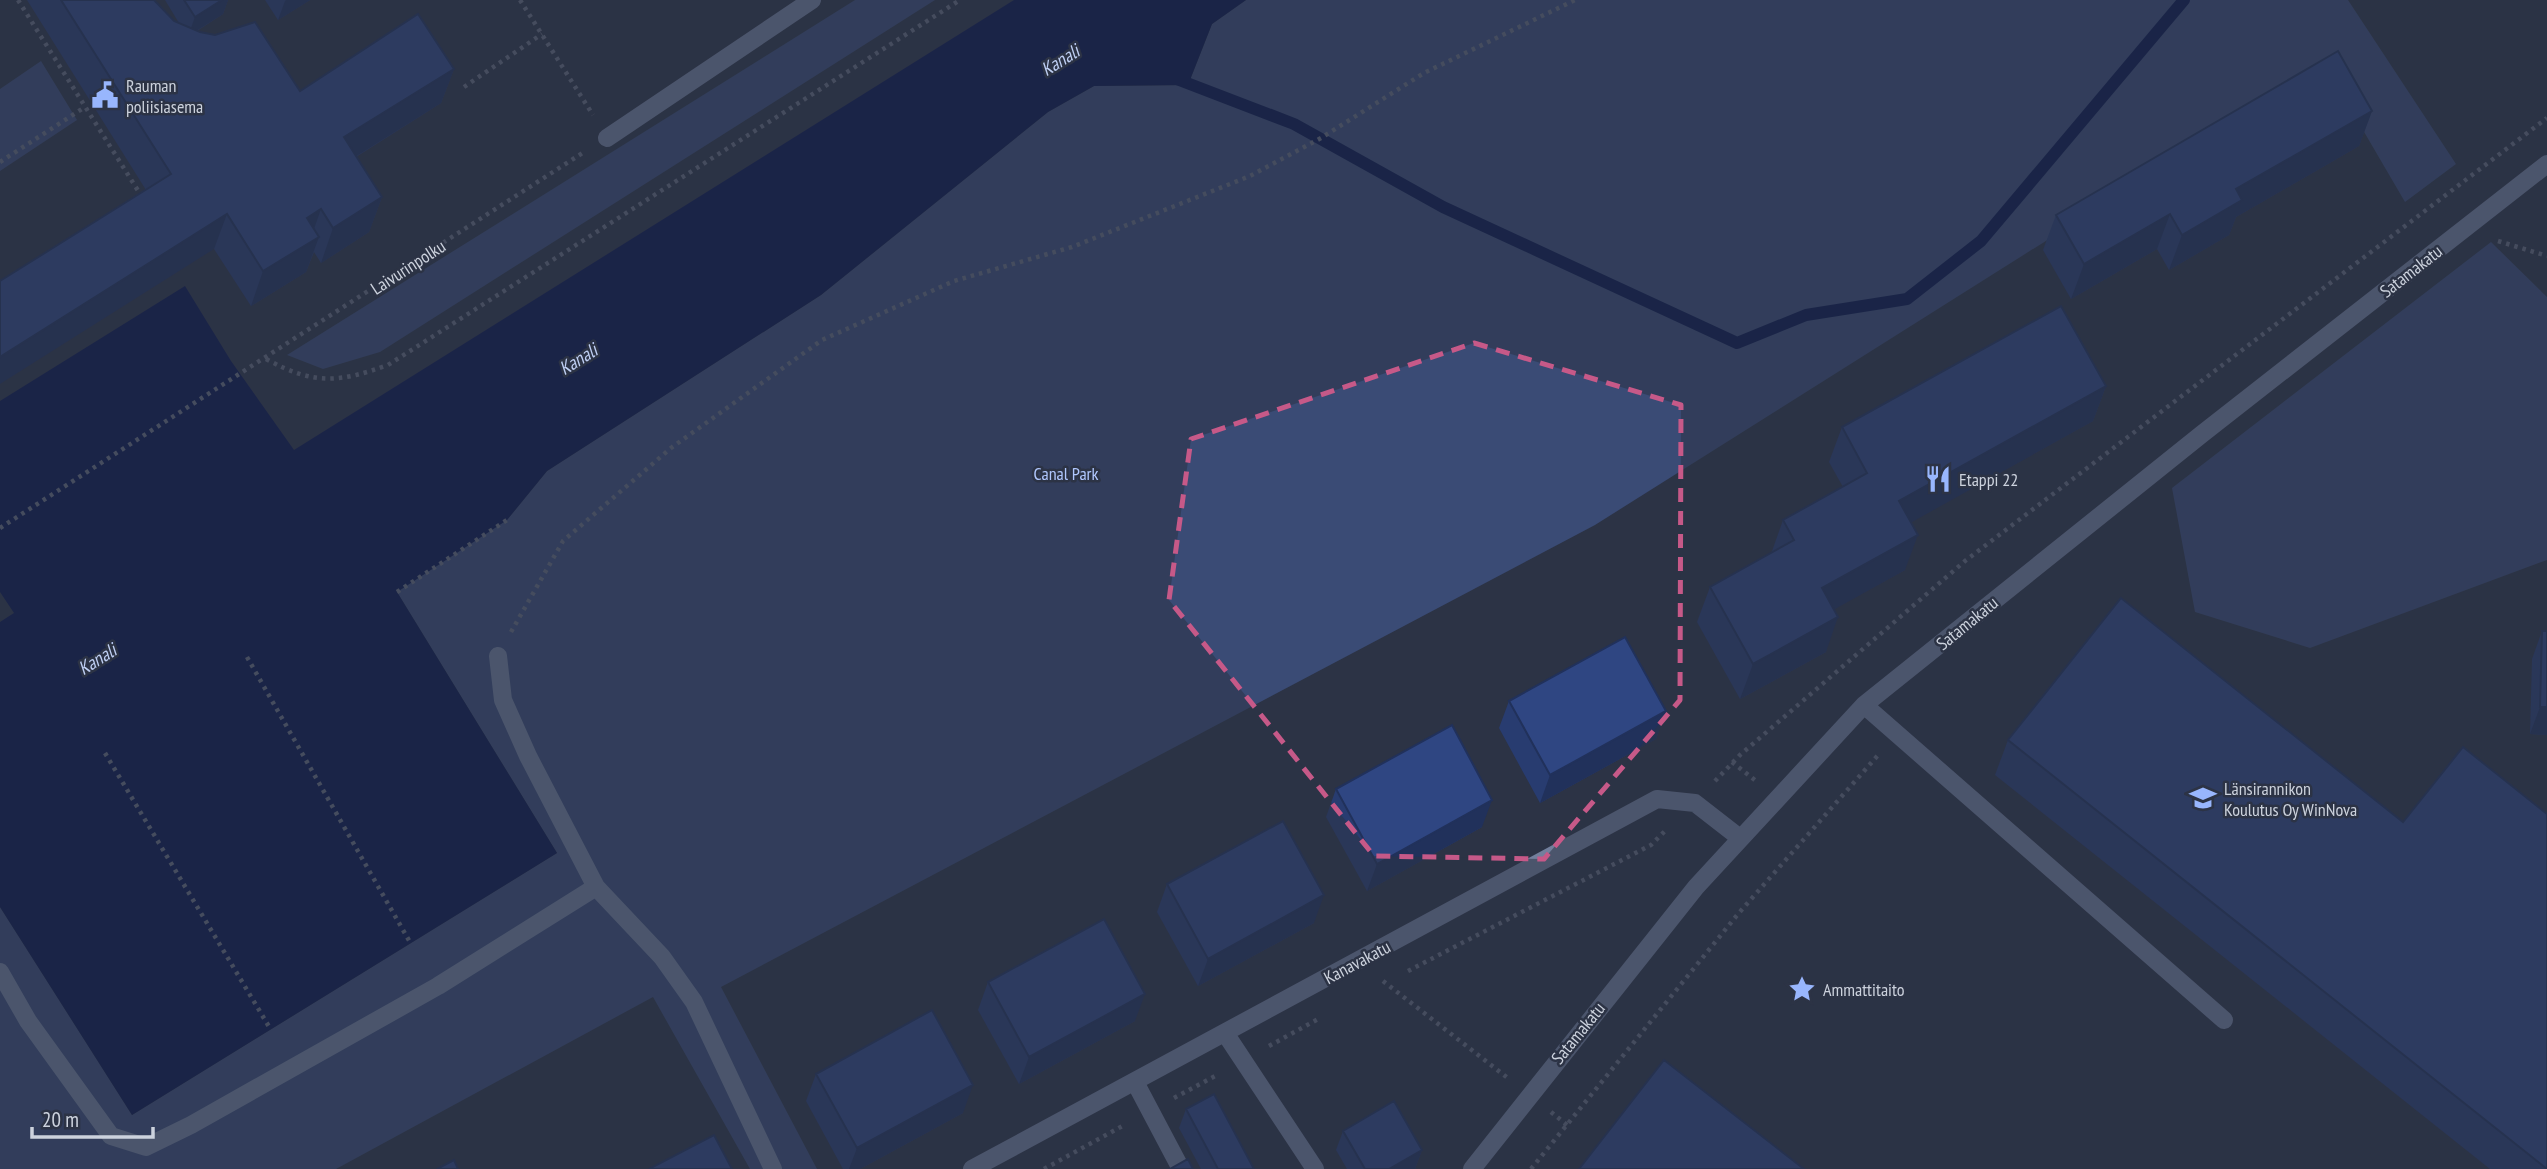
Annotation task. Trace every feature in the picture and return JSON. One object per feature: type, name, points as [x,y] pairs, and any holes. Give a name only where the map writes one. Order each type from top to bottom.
[{"type":"street","points":[[607,138],[812,0]]},
{"type":"street","name":"Satamakatu","points":[[1472,1169],[1696,887],[1864,705],[2192,442],[2547,164]]},
{"type":"street","points":[[498,656],[503,700],[528,756],[596,887],[662,957],[694,1002],[773,1169]]},
{"type":"street","points":[[1864,705],[2224,1020]]},
{"type":"street","name":"Kanavakatu","points":[[972,1169],[1657,799],[1695,803]]},
{"type":"street","points":[[1695,803],[1740,838]]},
{"type":"street","points":[[0,972],[28,1021],[111,1136],[146,1147],[438,986],[596,887]]},
{"type":"street","points":[[1225,1033],[1315,1169]]},
{"type":"street","points":[[1135,1082],[1181,1169]]},
{"type":"path","points":[[18,0],[142,197]]},
{"type":"path","points":[[520,0],[607,138]]},
{"type":"path","points":[[265,359],[289,372],[319,381],[352,378],[388,365],[960,0]]},
{"type":"path","points":[[498,656],[563,541],[671,448],[822,340],[954,281],[1072,247],[1250,176],[1321,138],[1424,73],[1575,0]]},
{"type":"path","points":[[464,87],[542,34]]},
{"type":"path","points":[[0,162],[85,107]]},
{"type":"path","points":[[1374,989],[1651,845],[1740,755],[1965,561],[2547,118]]},
{"type":"path","name":"Laivurinpolku","points":[[0,528],[607,138]]},
{"type":"path","points":[[2476,221],[2498,242],[2547,256]]},
{"type":"path","points":[[397,592],[507,520]]},
{"type":"path","points":[[247,657],[411,944]]},
{"type":"path","points":[[1531,1169],[1738,914],[1896,734]]},
{"type":"path","points":[[105,752],[271,1030]]},
{"type":"path","points":[[1360,960],[1567,1125]]},
{"type":"path","points":[[1044,1169],[1326,1015]]},
{"type":"highlighted area","points":[[1474,343],[1681,405],[1680,700],[1544,859],[1374,856],[1169,600],[1191,439]]},
{"type":"green space","points":[[855,0],[935,0],[380,352],[323,369],[287,355]]},
{"type":"green space","name":"Canal Park","points":[[1246,0],[2348,0],[2456,164],[2405,202],[2325,65],[1595,525],[721,987],[817,1169],[750,1169],[653,997],[336,1169],[0,1169],[0,907],[132,1115],[557,853],[397,592],[507,520],[547,471],[821,295],[1048,112],[1094,86],[1188,85],[1212,24]]},
{"type":"green space","points":[[41,61],[77,120],[0,171],[0,89]]},
{"type":"green space","points":[[2491,242],[2547,297],[2547,560],[2310,648],[2195,612],[2172,488]]},
{"type":"water","name":"Kanali","points":[[1014,0],[1246,0],[1212,24],[1188,85],[1094,86],[1048,112],[821,295],[547,471],[507,520],[397,592],[557,853],[132,1115],[0,907],[0,622],[14,613],[0,592],[0,401],[185,286],[231,361],[294,450]]},
{"type":"building","points":[[61,0],[154,0],[174,21],[215,35],[255,22],[300,91],[418,14],[454,69],[344,137],[382,197],[333,228],[321,209],[307,218],[319,237],[263,271],[227,214],[0,357],[0,281],[171,174]]},
{"type":"building","points":[[184,0],[222,0],[195,17]]},
{"type":"building","points":[[2338,51],[2372,111],[2236,189],[2242,200],[2182,235],[2170,214],[2084,264],[2056,215]]},
{"type":"building","points":[[2061,306],[2106,386],[1899,501],[1918,535],[1822,588],[1838,617],[1753,664],[1710,587],[1794,540],[1783,520],[1867,473],[1842,427]]},
{"type":"building","points":[[2121,598],[2403,822],[2463,747],[2547,814],[2547,1169],[2008,740]]},
{"type":"building","points":[[2542,631],[2547,631],[2547,707],[2540,707]]},
{"type":"building","points":[[1625,637],[1666,711],[1550,775],[1509,701]]},
{"type":"building","points":[[1452,725],[1492,800],[1377,864],[1336,789]]},
{"type":"building","points":[[1283,821],[1324,895],[1208,959],[1167,884]]},
{"type":"building","points":[[1104,919],[1145,994],[1029,1057],[988,982]]},
{"type":"building","points":[[932,1010],[973,1085],[857,1148],[816,1074]]},
{"type":"building","points":[[1664,1060],[1804,1169],[1579,1169]]},
{"type":"building","points":[[1214,1094],[1254,1169],[1218,1169],[1186,1109]]},
{"type":"building","points":[[1394,1101],[1422,1150],[1389,1169],[1365,1169],[1343,1131]]},
{"type":"building","points":[[714,1135],[732,1169],[649,1169]]},
{"type":"building","points":[[1188,1159],[1193,1169],[1170,1169]]},
{"type":"building","points":[[454,1160],[458,1169],[437,1169]]},
{"type":"waterway","points":[[1174,78],[1294,124],[1443,207],[1737,343],[1806,315],[1907,299],[1981,241],[2184,0]]},
{"type":"place","name":"Rauman poliisiasema","points":[[105,95]]},
{"type":"place","name":"Etappi 22","points":[[1938,479]]},
{"type":"place","name":"Länsirannikon Koulutus Oy WinNova","points":[[2203,798]]},
{"type":"place","name":"Ammattitaito","points":[[1802,989]]}]
